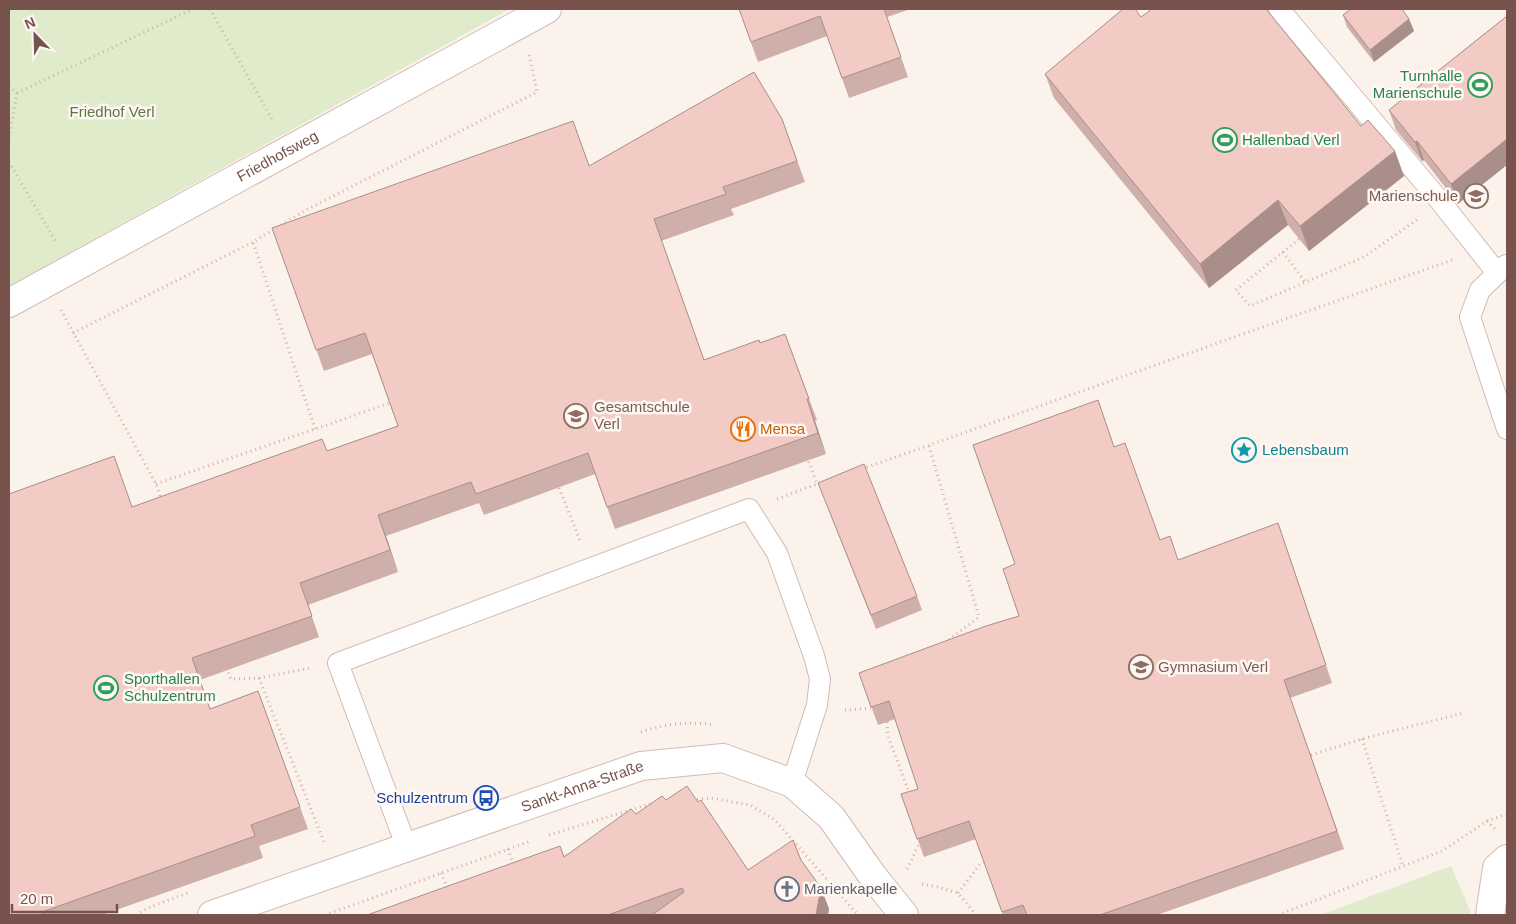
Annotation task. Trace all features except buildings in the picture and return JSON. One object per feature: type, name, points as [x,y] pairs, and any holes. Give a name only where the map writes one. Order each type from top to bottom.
[{"type":"street","name":"Friedhofsweg","points":[[9,303],[546,9]]},
{"type":"street","name":"Sankt-Anna-Straße","points":[[212,915],[641,766],[723,758],[792,783],[831,817],[872,875],[904,915]]},
{"type":"street","points":[[1490,915],[1497,868],[1507,859]]},
{"type":"lane","points":[[1279,9],[1478,248],[1502,269],[1480,290],[1470,317],[1507,429]]},
{"type":"lane","points":[[407,848],[338,663],[749,509],[777,553],[814,656],[820,679],[817,705],[792,783]]},
{"type":"path","points":[[17,93],[193,9]]},
{"type":"path","points":[[210,9],[289,150]]},
{"type":"path","points":[[73,333],[253,242],[306,210],[537,92],[522,22]]},
{"type":"path","points":[[9,86],[17,93]]},
{"type":"path","points":[[9,138],[17,93]]},
{"type":"path","points":[[9,162],[71,269]]},
{"type":"path","points":[[1299,239],[1236,290],[1250,306],[1364,257],[1417,220],[1440,201]]},
{"type":"path","points":[[253,242],[315,429]]},
{"type":"path","points":[[854,472],[1450,261],[1478,248]]},
{"type":"path","points":[[1283,252],[1305,282]]},
{"type":"path","points":[[46,283],[156,484],[163,502]]},
{"type":"path","points":[[156,484],[390,403]]},
{"type":"path","points":[[929,446],[980,617],[939,647]]},
{"type":"path","points":[[807,456],[817,484]]},
{"type":"path","points":[[749,509],[826,481]]},
{"type":"path","points":[[559,488],[591,568]]},
{"type":"path","points":[[224,661],[231,679],[259,678],[338,663]]},
{"type":"path","points":[[259,678],[336,873]]},
{"type":"path","points":[[1311,755],[1362,739],[1463,713]]},
{"type":"path","points":[[887,722],[888,736],[913,802]]},
{"type":"path","points":[[1362,739],[1404,866]]},
{"type":"path","points":[[691,800],[710,798],[750,805],[775,820],[858,915]]},
{"type":"path","points":[[544,836],[654,803]]},
{"type":"path","points":[[1278,915],[1442,851],[1487,821],[1507,814]]},
{"type":"path","points":[[325,915],[535,839]]},
{"type":"path","points":[[904,875],[919,844]]},
{"type":"path","points":[[508,849],[516,872]]},
{"type":"path","points":[[958,893],[980,864],[989,861]]},
{"type":"path","points":[[442,873],[448,890]]},
{"type":"green space","name":"Friedhof Verl","points":[[9,9],[510,9],[9,286]]},
{"type":"green space","points":[[1451,866],[1471,913],[1465,915],[1320,915]]},
{"type":"place","name":"Turnhalle Marienschule","points":[[1480,85]]},
{"type":"place","name":"Hallenbad Verl","points":[[1225,140]]},
{"type":"place","name":"Marienschule","points":[[1476,196]]},
{"type":"place","name":"Gesamtschule Verl","points":[[576,416]]},
{"type":"place","name":"Mensa","points":[[743,429]]},
{"type":"place","name":"Lebensbaum","points":[[1244,450]]},
{"type":"place","name":"Gymnasium Verl","points":[[1141,667]]},
{"type":"place","name":"Sporthallen Schulzentrum","points":[[106,688]]},
{"type":"place","name":"Schulzentrum","points":[[486,798]]},
{"type":"place","name":"Marienkapelle","points":[[787,889]]}]
